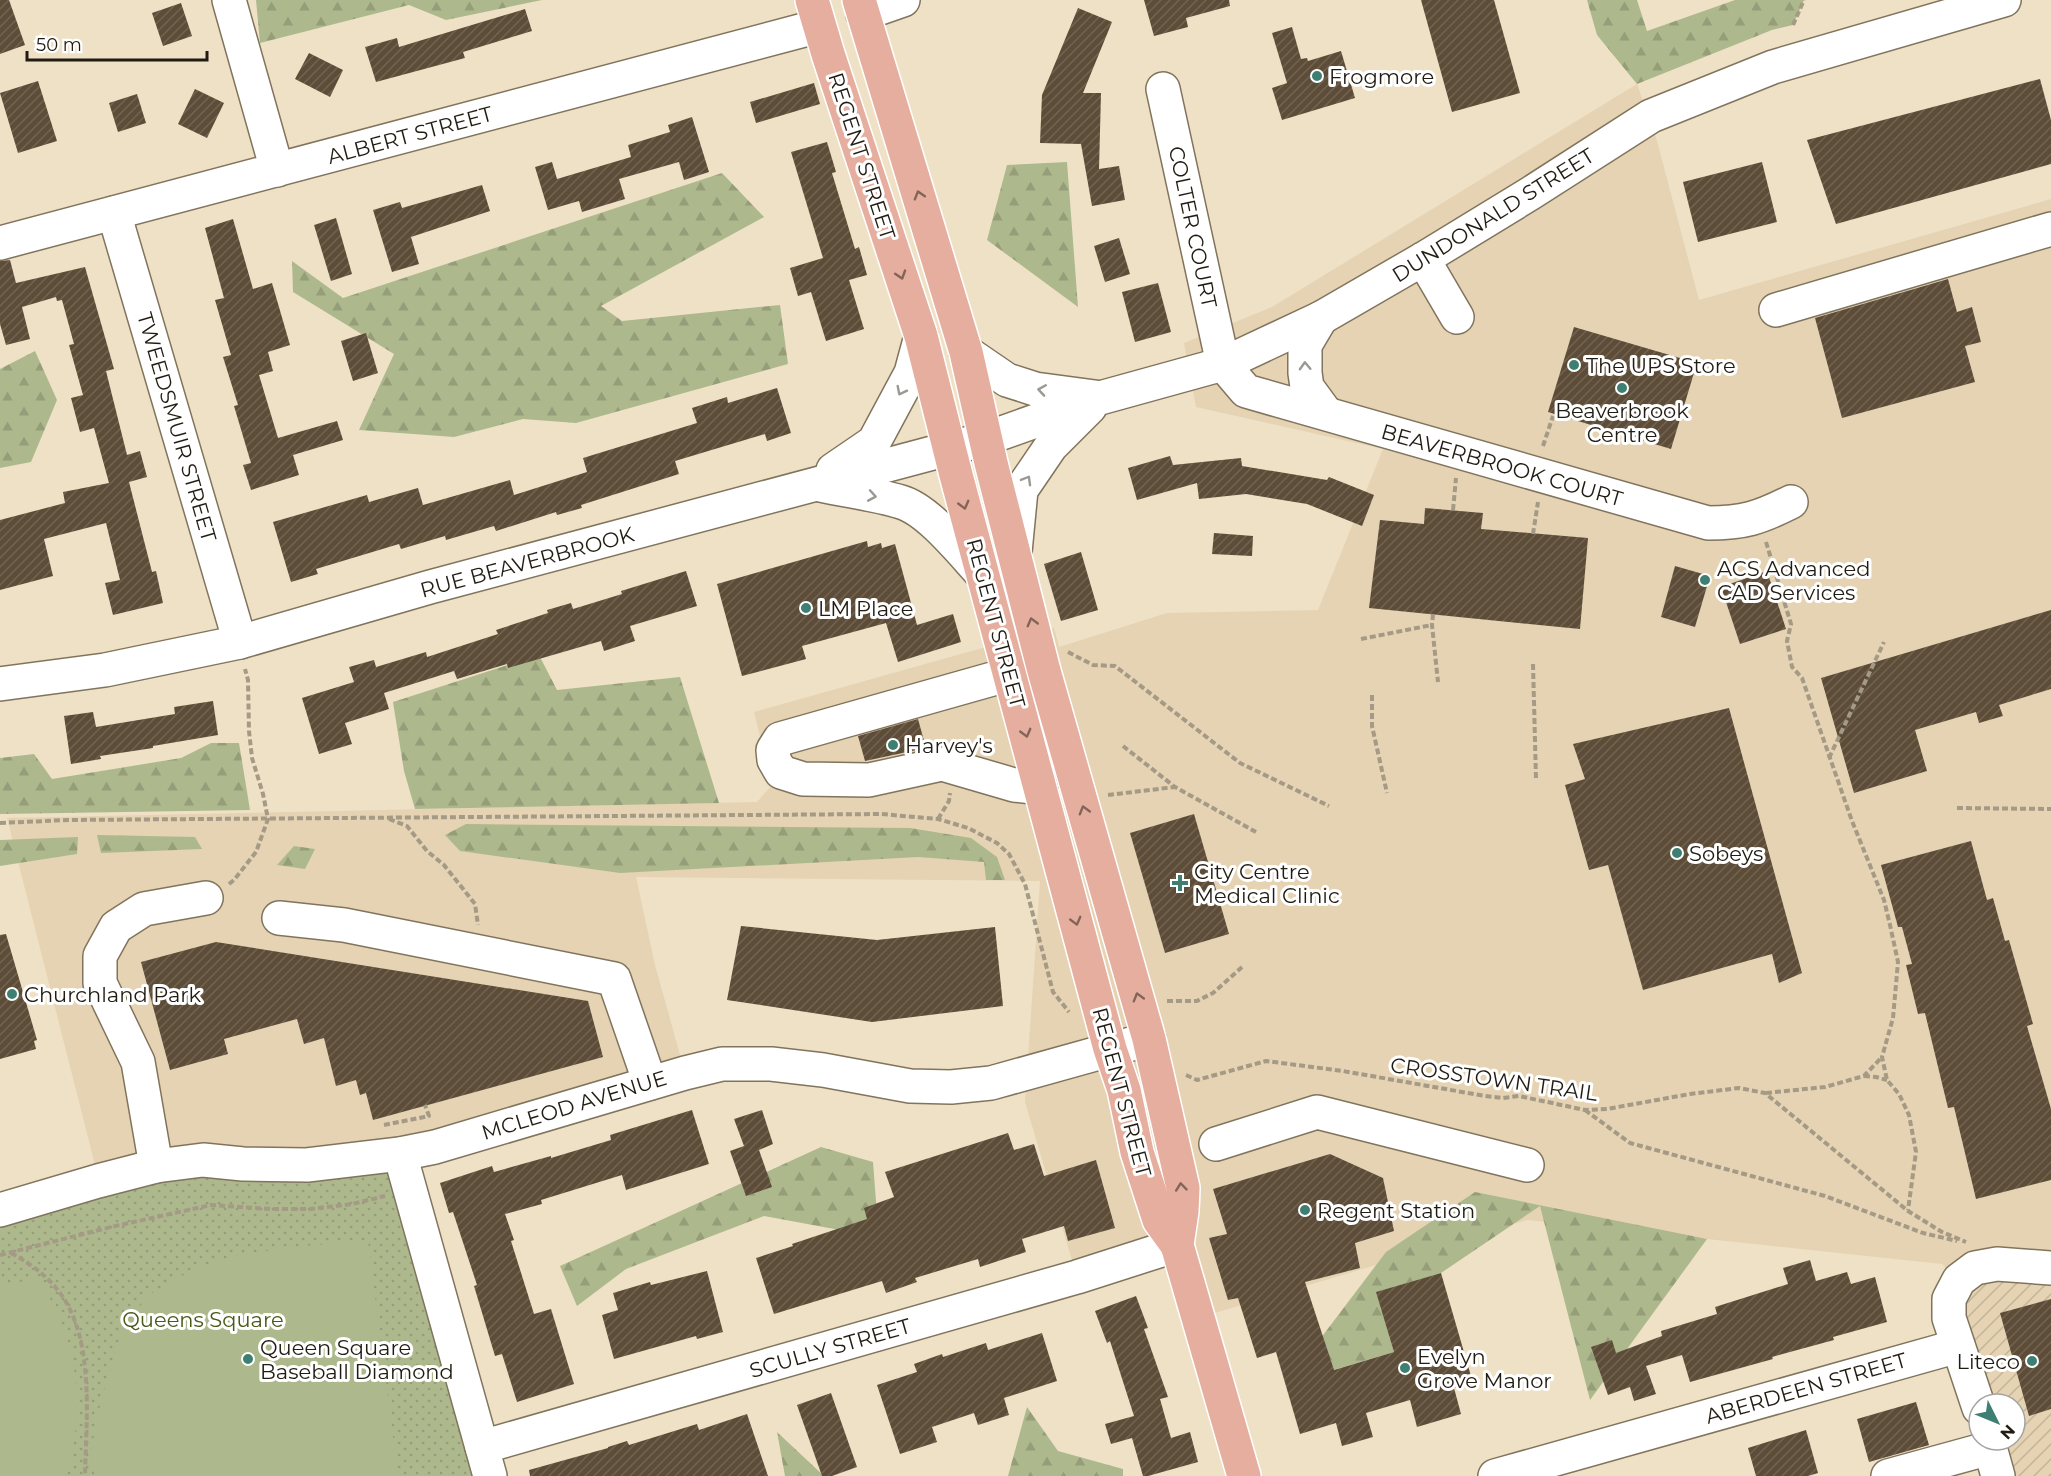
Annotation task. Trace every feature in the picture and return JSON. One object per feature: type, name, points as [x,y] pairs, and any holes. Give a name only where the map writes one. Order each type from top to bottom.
[{"type":"main road","name":"REGENT STREET","points":[[861,7],[966,352],[1044,671],[1149,1039],[1183,1188],[1177,1245]]},
{"type":"main road","name":"REGENT STREET","points":[[816,13],[921,336],[1110,1049],[1124,1090],[1137,1152],[1159,1220],[1177,1245],[1244,1476]]},
{"type":"street","points":[[229,0],[277,170]]},
{"type":"street","points":[[861,7],[903,0]]},
{"type":"street","name":"DUNDONALD STREET","points":[[949,448],[986,439],[1100,398],[1223,364],[1321,318],[1531,193],[1651,116],[1773,68],[2004,0]]},
{"type":"street","name":"ALBERT STREET","points":[[0,243],[277,170],[816,13]]},
{"type":"street","name":"COLTER COURT","points":[[1163,90],[1223,364]]},
{"type":"street","name":"TWEEDSMUIR STREET","points":[[114,213],[240,642]]},
{"type":"street","points":[[1776,310],[2051,229]]},
{"type":"street","points":[[1423,259],[1457,317]]},
{"type":"street","points":[[1321,318],[1305,345],[1305,373],[1307,387],[1326,413]]},
{"type":"street","points":[[815,484],[874,442],[911,373],[921,336]]},
{"type":"street","points":[[966,352],[1007,381],[1035,389],[1100,398]]},
{"type":"street","name":"BEAVERBROOK COURT","points":[[1223,364],[1246,391],[1708,523],[1735,523],[1759,518],[1791,502]]},
{"type":"street","points":[[1015,558],[1022,490],[1051,446],[1100,398]]},
{"type":"street","name":"RUE BEAVERBROOK","points":[[0,684],[105,670],[240,642],[430,587],[949,448]]},
{"type":"street","points":[[815,484],[903,502],[915,508],[942,531],[983,575]]},
{"type":"street","points":[[1010,674],[780,739],[772,750],[774,760],[781,772],[802,778],[869,780],[942,764],[1014,785],[1041,788]]},
{"type":"street","points":[[156,1166],[138,1062],[100,983],[100,956],[116,927],[144,909],[206,898]]},
{"type":"street","points":[[279,918],[344,925],[614,979],[650,1083]]},
{"type":"street","name":"MCLEOD AVENUE","points":[[0,1210],[156,1166],[203,1160],[243,1164],[307,1165],[400,1154],[435,1147],[650,1083],[723,1064],[771,1064],[823,1070],[910,1086],[951,1087],[990,1083],[1149,1039]]},
{"type":"street","points":[[1216,1144],[1317,1112],[1527,1165]]},
{"type":"street","points":[[400,1154],[486,1462]]},
{"type":"street","name":"SCULLY STREET","points":[[486,1462],[1177,1245]]},
{"type":"street","points":[[1974,1392],[1949,1318],[1949,1299],[1959,1280],[1975,1268],[1997,1264],[2051,1268]]},
{"type":"street","name":"ABERDEEN STREET","points":[[1495,1476],[1958,1346]]},
{"type":"street","points":[[1887,1476],[1992,1455]]},
{"type":"path","points":[[1793,25],[1804,0]]},
{"type":"path","points":[[1759,518],[1791,624],[1787,641],[1792,667],[1802,678],[1829,759],[1884,900],[1898,962],[1893,1018],[1882,1057],[1864,1076]]},
{"type":"path","points":[[1433,614],[1432,625],[1438,682]]},
{"type":"path","points":[[1361,639],[1432,625]]},
{"type":"path","points":[[206,898],[234,880],[240,873],[256,852],[268,819],[252,758],[248,680],[240,642]]},
{"type":"path","points":[[1829,759],[1884,642]]},
{"type":"path","points":[[1059,647],[1093,665],[1115,666],[1240,763],[1329,806]]},
{"type":"path","points":[[1533,664],[1536,780]]},
{"type":"path","points":[[1372,695],[1372,726],[1387,792]]},
{"type":"path","points":[[1123,746],[1175,787],[1256,832]]},
{"type":"path","points":[[1101,796],[1175,787]]},
{"type":"path","points":[[1957,808],[2051,809]]},
{"type":"path","points":[[0,823],[68,820],[881,814],[938,819],[968,828],[997,843],[1009,854],[1025,884],[1053,992],[1076,1020]]},
{"type":"path","points":[[385,818],[407,826],[426,851],[444,865],[475,904],[481,952]]},
{"type":"path","points":[[1165,1001],[1197,1001],[1213,993],[1242,967]]},
{"type":"path","points":[[1882,1057],[1887,1080],[1899,1094],[1909,1115],[1916,1152],[1908,1211]]},
{"type":"path","name":"CROSSTOWN TRAIL","points":[[1183,1074],[1197,1080],[1266,1061],[1343,1071],[1485,1096],[1503,1098],[1519,1096],[1586,1110],[1606,1109],[1739,1088],[1765,1093],[1825,1087],[1864,1076]]},
{"type":"path","points":[[1864,1076],[1887,1080]]},
{"type":"path","points":[[1586,1110],[1630,1143],[1825,1196],[1923,1233],[1970,1244],[1942,1232],[1908,1211],[1765,1093]]},
{"type":"path","points":[[375,1126],[429,1116],[425,1105]]},
{"type":"path","points":[[0,1255],[211,1205],[310,1209],[352,1204],[391,1194]]},
{"type":"path","points":[[10,1252],[33,1265],[49,1280],[65,1300],[76,1322],[82,1348],[85,1383],[85,1476]]},
{"type":"shaded area","points":[[1637,84],[1657,141],[1699,300],[2051,199],[2051,1476],[2027,1452],[2027,1392],[2009,1392],[1958,1280],[1942,1264],[1527,1220],[1198,1318],[1177,1245],[1077,1277],[1025,1102],[1040,881],[636,877],[655,965],[685,1073],[435,1147],[95,1165],[7,818],[757,802],[772,785],[754,712],[1054,628],[1059,647],[1167,613],[1318,610],[1383,449],[1196,407],[1184,343],[1272,307]]},
{"type":"shaded area","points":[[2051,1268],[2051,1476],[1998,1476],[1991,1452],[2027,1452],[2027,1392],[1977,1392],[1959,1280]]},
{"type":"green space","points":[[256,0],[542,0],[446,20],[409,5],[260,43]]},
{"type":"green space","points":[[1587,0],[1637,0],[1647,31],[1735,0],[1804,0],[1793,25],[1772,30],[1637,84],[1597,35]]},
{"type":"green space","points":[[1067,162],[1078,307],[987,240],[1007,165]]},
{"type":"green space","points":[[722,173],[764,217],[601,306],[622,321],[780,305],[788,364],[576,423],[523,419],[454,437],[359,430],[394,354],[293,292],[292,261],[343,298]]},
{"type":"green space","points":[[35,351],[57,400],[31,462],[0,468],[0,369]]},
{"type":"green space","points":[[539,655],[557,690],[680,677],[719,803],[415,809],[404,771],[393,702]]},
{"type":"green space","points":[[211,743],[239,743],[250,810],[0,814],[0,758],[34,754],[52,779],[181,758]]},
{"type":"green space","points":[[466,824],[910,828],[971,838],[997,857],[1005,880],[986,880],[984,862],[918,857],[620,873],[460,851],[445,835]]},
{"type":"green space","points":[[97,835],[195,837],[202,849],[101,853]]},
{"type":"green space","points":[[78,837],[77,854],[0,866],[0,840]]},
{"type":"green space","points":[[294,846],[315,849],[305,869],[277,865]]},
{"type":"green space","points":[[821,1147],[873,1162],[877,1214],[856,1233],[764,1216],[626,1269],[577,1306],[560,1266]]},
{"type":"green space","name":"Queens Square","points":[[400,1154],[490,1476],[0,1476],[0,1210],[98,1181]]},
{"type":"green space","points":[[1475,1192],[1707,1239],[1590,1400],[1540,1206],[1441,1273],[1377,1292],[1394,1352],[1286,1384],[1386,1252]]},
{"type":"green space","name":"Queen Square Baseball Diamond","points":[[368,1241],[398,1476],[95,1476],[91,1456],[96,1421],[106,1383],[121,1335],[147,1296],[194,1269],[229,1257],[291,1247]]},
{"type":"green space","points":[[40,1278],[63,1325],[75,1375],[77,1409],[71,1460],[67,1476],[0,1476],[0,1286]]},
{"type":"green space","points":[[1027,1407],[1058,1451],[1123,1469],[1123,1476],[1008,1476]]},
{"type":"green space","points":[[777,1432],[824,1476],[785,1476]]},
{"type":"building","points":[[0,0],[9,0],[25,45],[0,54]]},
{"type":"building","points":[[1144,0],[1229,0],[1230,6],[1186,18],[1188,27],[1154,36]]},
{"type":"building","points":[[1421,0],[1494,0],[1520,93],[1452,112]]},
{"type":"building","points":[[181,3],[192,36],[163,46],[152,13]]},
{"type":"building","points":[[1078,8],[1112,22],[1083,93],[1101,93],[1099,169],[1119,166],[1125,200],[1092,206],[1081,144],[1040,143],[1042,95]]},
{"type":"building","points":[[525,9],[532,31],[463,52],[465,58],[376,82],[365,47],[397,38],[399,47]]},
{"type":"building","name":"Frogmore","points":[[1292,27],[1301,59],[1307,58],[1308,61],[1341,51],[1355,98],[1282,120],[1272,88],[1287,83],[1272,33]]},
{"type":"building","points":[[309,53],[343,70],[330,97],[295,79]]},
{"type":"building","points":[[2040,79],[2051,120],[2051,164],[1836,224],[1807,140]]},
{"type":"building","points":[[38,81],[57,141],[18,153],[0,93]]},
{"type":"building","points":[[814,83],[820,104],[756,123],[750,102]]},
{"type":"building","points":[[195,89],[224,103],[207,138],[178,124]]},
{"type":"building","points":[[137,94],[146,123],[118,132],[109,103]]},
{"type":"building","points":[[692,117],[709,172],[684,180],[679,162],[619,179],[625,199],[582,212],[579,201],[548,210],[535,167],[552,162],[557,179],[631,157],[628,145],[670,132],[668,125]]},
{"type":"building","points":[[827,142],[836,172],[832,173],[855,249],[859,247],[867,275],[849,280],[864,329],[826,341],[811,292],[798,296],[790,268],[823,258],[791,152]]},
{"type":"building","points":[[1762,162],[1777,222],[1698,242],[1683,182]]},
{"type":"building","points":[[482,185],[490,211],[411,237],[419,264],[392,272],[373,210],[400,202],[402,208]]},
{"type":"building","points":[[336,218],[352,274],[331,281],[314,225]]},
{"type":"building","points":[[233,219],[253,289],[272,283],[290,345],[268,352],[273,371],[259,375],[278,438],[337,421],[343,440],[293,455],[299,475],[251,490],[243,465],[251,463],[234,406],[238,405],[223,357],[231,355],[215,300],[224,298],[205,228]]},
{"type":"building","points":[[1119,238],[1130,274],[1105,282],[1094,246]]},
{"type":"building","points":[[10,260],[16,283],[85,267],[114,369],[106,371],[127,455],[140,451],[147,477],[129,482],[152,572],[156,571],[163,603],[113,615],[105,583],[120,580],[106,523],[44,539],[53,576],[0,590],[0,520],[65,503],[63,492],[109,483],[94,428],[80,432],[71,398],[83,395],[69,345],[74,344],[62,300],[57,301],[56,297],[22,307],[30,339],[6,345],[0,324],[0,261]]},
{"type":"building","points":[[1948,279],[1957,312],[1972,307],[1981,342],[1965,346],[1975,382],[1842,418],[1815,318]]},
{"type":"building","points":[[1158,283],[1171,332],[1135,342],[1122,292]]},
{"type":"building","name":"Beaverbrook Centre","points":[[1574,327],[1697,363],[1671,449],[1548,412]]},
{"type":"building","points":[[366,333],[378,373],[353,381],[341,341]]},
{"type":"building","points":[[777,388],[791,433],[767,441],[765,434],[675,461],[679,474],[581,505],[582,508],[557,515],[556,512],[496,531],[494,526],[446,540],[445,536],[401,549],[399,544],[316,569],[318,574],[291,582],[273,522],[367,495],[369,502],[418,488],[423,505],[510,480],[514,495],[587,472],[583,458],[697,423],[692,408],[727,397],[728,403]]},
{"type":"building","points":[[1170,456],[1173,465],[1241,458],[1242,466],[1327,480],[1329,477],[1374,495],[1362,526],[1307,504],[1246,494],[1199,499],[1197,483],[1137,500],[1128,468]]},
{"type":"building","points":[[1425,508],[1483,513],[1481,529],[1588,538],[1580,629],[1369,608],[1380,520],[1424,524]]},
{"type":"building","points":[[1214,533],[1253,536],[1252,556],[1212,554]]},
{"type":"building","name":"LM Place","points":[[867,541],[868,547],[881,543],[882,548],[895,544],[917,625],[953,614],[961,642],[898,662],[886,623],[802,646],[806,659],[742,676],[717,584]]},
{"type":"building","points":[[1081,552],[1098,610],[1061,621],[1044,564]]},
{"type":"building","points":[[1675,566],[1710,576],[1695,627],[1661,617]]},
{"type":"building","points":[[686,571],[697,606],[630,626],[635,641],[604,651],[601,641],[508,668],[507,664],[457,679],[454,671],[384,693],[389,709],[345,723],[352,744],[319,754],[302,698],[354,682],[349,667],[374,660],[376,667],[426,652],[427,657],[498,634],[496,630],[548,613],[547,610],[571,603],[573,609]]},
{"type":"building","points":[[1767,571],[1786,629],[1740,644],[1721,587]]},
{"type":"building","points":[[2051,610],[2051,689],[1999,705],[2003,716],[1979,723],[1976,712],[1915,730],[1927,771],[1854,793],[1821,678]]},
{"type":"building","points":[[213,701],[218,735],[100,756],[101,759],[71,764],[64,716],[93,712],[96,727],[175,714],[174,707]]},
{"type":"building","name":"Sobeys","points":[[1729,708],[1802,973],[1779,983],[1772,954],[1643,990],[1608,865],[1589,870],[1565,785],[1585,779],[1573,744]]},
{"type":"building","name":"Harvey's","points":[[918,719],[926,748],[865,761],[858,736]]},
{"type":"building","name":"City Centre Medical Clinic","points":[[1194,814],[1229,934],[1165,953],[1130,833]]},
{"type":"building","points":[[1971,841],[1987,900],[1993,898],[2005,941],[2009,940],[2033,1024],[2027,1026],[2051,1109],[2051,1180],[1976,1199],[1954,1107],[1948,1108],[1925,1013],[1918,1014],[1906,965],[1912,964],[1902,927],[1898,927],[1881,865]]},
{"type":"building","points":[[741,926],[877,940],[995,927],[1003,1006],[872,1022],[727,1000]]},
{"type":"building","name":"Churchland Park","points":[[6,934],[37,1040],[34,1041],[36,1049],[0,1059],[0,935]]},
{"type":"building","points":[[216,942],[588,1001],[603,1057],[373,1120],[366,1093],[360,1095],[356,1080],[336,1086],[324,1038],[304,1044],[297,1019],[224,1039],[228,1054],[170,1070],[141,962]]},
{"type":"building","points":[[692,1110],[709,1164],[626,1190],[622,1175],[541,1200],[542,1204],[505,1214],[534,1314],[551,1309],[574,1384],[517,1402],[502,1354],[495,1356],[474,1286],[477,1285],[453,1212],[449,1213],[440,1183],[492,1166],[494,1172],[551,1156],[551,1158],[611,1140],[610,1135]]},
{"type":"building","points":[[762,1110],[773,1144],[759,1150],[772,1187],[746,1196],[730,1151],[744,1146],[734,1119]]},
{"type":"building","points":[[1008,1133],[1014,1150],[1034,1144],[1044,1176],[1096,1160],[1115,1228],[1068,1241],[1064,1226],[1022,1239],[1026,1252],[980,1267],[978,1259],[915,1278],[917,1282],[886,1293],[882,1281],[774,1314],[756,1258],[867,1219],[864,1208],[894,1197],[885,1172]]},
{"type":"building","points":[[1330,1154],[1383,1178],[1394,1231],[1355,1243],[1360,1268],[1305,1282],[1334,1370],[1394,1352],[1376,1292],[1441,1273],[1473,1383],[1454,1388],[1461,1414],[1417,1427],[1410,1400],[1366,1413],[1373,1437],[1342,1446],[1336,1423],[1300,1434],[1276,1352],[1257,1358],[1238,1298],[1228,1300],[1209,1238],[1227,1234],[1213,1189]]},
{"type":"building","points":[[1810,1260],[1816,1281],[1847,1272],[1851,1284],[1875,1277],[1887,1322],[1833,1337],[1834,1340],[1772,1357],[1773,1359],[1690,1382],[1682,1355],[1646,1366],[1656,1394],[1634,1401],[1630,1387],[1608,1395],[1591,1347],[1612,1340],[1616,1353],[1662,1336],[1661,1331],[1717,1314],[1715,1307],[1788,1284],[1783,1268]]},
{"type":"building","points":[[707,1271],[723,1332],[697,1339],[696,1336],[614,1359],[602,1315],[618,1310],[613,1293],[650,1282],[651,1285]]},
{"type":"building","points":[[1136,1296],[1148,1328],[1144,1329],[1168,1397],[1160,1399],[1171,1438],[1190,1432],[1198,1462],[1148,1476],[1143,1476],[1132,1438],[1111,1444],[1105,1424],[1134,1416],[1110,1341],[1107,1343],[1095,1311]]},
{"type":"building","name":"Liteco","points":[[2051,1299],[2051,1409],[2029,1416],[2027,1392],[2022,1392],[2000,1313]]},
{"type":"building","points":[[1042,1333],[1057,1381],[1004,1398],[1009,1415],[978,1425],[974,1413],[932,1427],[937,1442],[900,1454],[877,1385],[917,1372],[914,1364],[942,1354],[943,1357],[986,1343],[988,1350]]},
{"type":"building","points":[[831,1393],[857,1467],[832,1476],[822,1476],[797,1405]]},
{"type":"building","points":[[1916,1402],[1929,1445],[1869,1462],[1857,1419]]},
{"type":"building","points":[[747,1414],[768,1476],[530,1476],[529,1470],[627,1441],[629,1445],[697,1424],[699,1430]]},
{"type":"building","points":[[1806,1430],[1818,1473],[1808,1476],[1756,1476],[1748,1448]]},
{"type":"place","name":"Frogmore","points":[[1317,76]]},
{"type":"place","name":"The UPS Store","points":[[1574,365]]},
{"type":"place","name":"Beaverbrook Centre","points":[[1622,388]]},
{"type":"place","name":"ACS Advanced CAD Services","points":[[1705,580]]},
{"type":"place","name":"LM Place","points":[[806,608]]},
{"type":"place","name":"Harvey's","points":[[893,745]]},
{"type":"place","name":"Sobeys","points":[[1677,853]]},
{"type":"place","name":"City Centre Medical Clinic","points":[[1180,883]]},
{"type":"place","name":"Churchland Park","points":[[12,994]]},
{"type":"place","name":"Regent Station","points":[[1305,1210]]},
{"type":"place","name":"Queen Square Baseball Diamond","points":[[248,1359]]},
{"type":"place","name":"Liteco","points":[[2032,1361]]},
{"type":"place","name":"Evelyn Grove Manor","points":[[1405,1368]]}]
